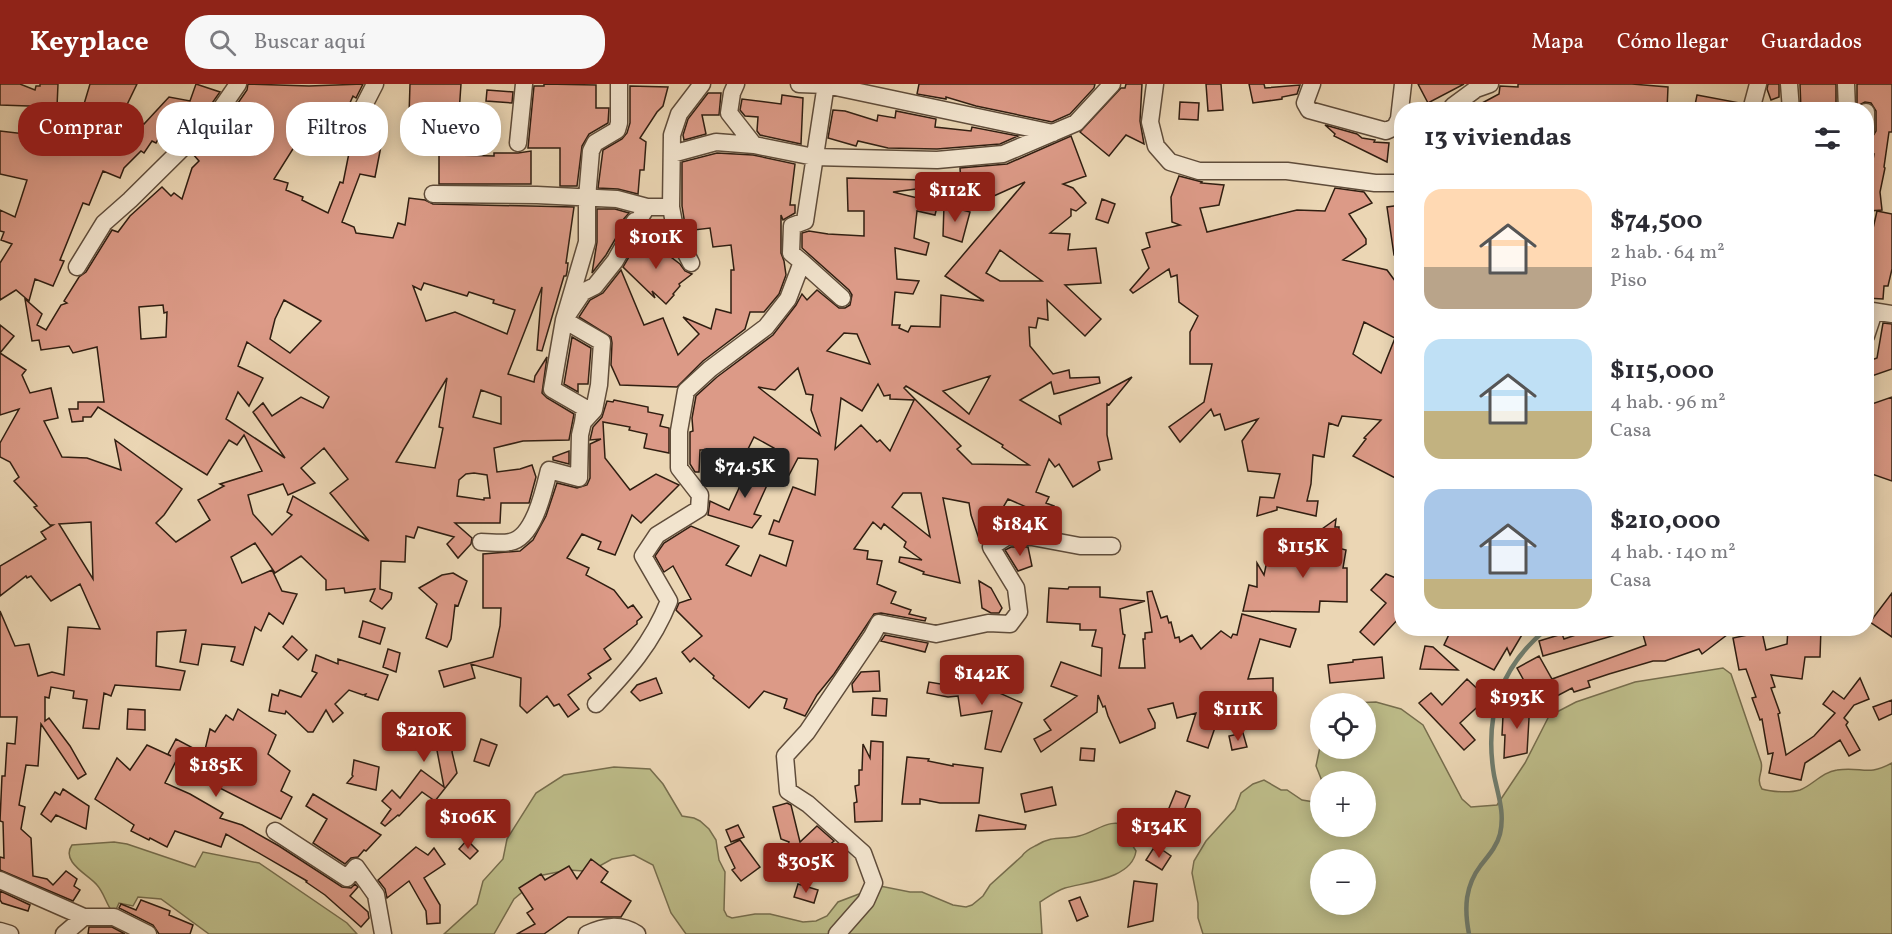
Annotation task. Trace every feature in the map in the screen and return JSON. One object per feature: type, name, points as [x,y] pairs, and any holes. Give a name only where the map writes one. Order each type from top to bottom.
[{"type":"street","points":[[77,267],[104,223],[218,113],[238,84]]},
{"type":"street","points":[[366,102],[375,84]]},
{"type":"street","points":[[518,143],[524,84]]},
{"type":"street","points":[[482,542],[512,542],[525,535],[540,503],[549,470],[579,478],[580,435],[585,408],[552,389],[564,320],[587,242],[587,198],[591,152],[595,143],[617,130],[619,84]]},
{"type":"street","points":[[691,263],[676,234],[671,207],[672,135],[679,114],[702,84]]},
{"type":"street","points":[[736,84],[729,113],[754,145]]},
{"type":"street","points":[[799,84],[826,85],[1053,132]]},
{"type":"street","points":[[672,154],[716,142],[754,145],[814,157],[937,159],[1003,154],[1076,123],[1112,84]]},
{"type":"street","points":[[1155,84],[1150,122],[1156,146],[1170,162],[1199,171],[1287,171],[1375,183],[1394,183]]},
{"type":"street","points":[[1312,84],[1305,104],[1309,110],[1386,131],[1394,127]]},
{"type":"street","points":[[1401,102],[1403,84]]},
{"type":"street","points":[[1458,102],[1476,89],[1490,84]]},
{"type":"street","points":[[1752,102],[1758,84]]},
{"type":"street","points":[[1789,84],[1790,102]]},
{"type":"street","points":[[1846,84],[1847,102]]},
{"type":"street","points":[[826,85],[805,221],[792,226],[791,253],[842,298]]},
{"type":"street","points":[[432,194],[618,199],[647,207],[671,207]]},
{"type":"street","points":[[564,320],[583,292],[595,286],[615,261],[631,233],[630,228],[635,221],[638,221],[647,207]]},
{"type":"street","points":[[596,704],[632,665],[659,626],[669,601],[643,556],[657,536],[699,509],[700,495],[679,468],[679,431],[686,391],[710,369],[766,327],[788,298],[802,262]]},
{"type":"street","points":[[1874,312],[1892,314]]},
{"type":"street","points":[[564,320],[602,342],[599,385],[594,410],[583,422]]},
{"type":"street","points":[[837,934],[866,901],[874,883],[863,853],[808,804],[789,791],[785,756],[807,732],[872,636],[879,622],[936,634],[988,623],[1010,624],[1019,612],[1016,588],[991,547],[1008,536],[1032,537],[1080,546],[1112,546]]},
{"type":"street","points":[[275,831],[347,878],[356,867],[376,895],[383,934]]},
{"type":"street","points":[[0,880],[84,917],[114,917],[148,934]]},
{"type":"street","points":[[64,934],[84,917]]},
{"type":"street","points":[[587,934],[605,926],[632,930],[637,934]]},
{"type":"street","points":[[0,931],[10,934]]},
{"type":"shaded area","points":[[1723,668],[1731,674],[1761,762],[1759,782],[1762,789],[1781,792],[1796,791],[1832,771],[1870,770],[1892,763],[1892,934],[1203,934],[1198,918],[1198,903],[1192,873],[1194,861],[1206,841],[1235,809],[1241,793],[1253,784],[1264,780],[1281,790],[1287,790],[1302,800],[1310,801],[1310,837],[1376,837],[1376,771],[1318,771],[1316,766],[1317,759],[1376,759],[1376,702],[1401,709],[1423,725],[1462,799],[1471,807],[1497,805],[1525,763],[1549,716],[1576,702],[1635,682]]},
{"type":"shaded area","points":[[614,767],[650,769],[663,784],[682,816],[694,818],[709,829],[716,840],[719,860],[725,872],[724,910],[727,916],[732,918],[770,914],[803,922],[816,921],[827,916],[838,902],[880,886],[922,892],[953,905],[966,907],[983,896],[990,885],[1031,848],[1048,840],[1079,836],[1116,823],[1128,827],[1129,840],[1136,851],[1133,860],[1117,873],[1107,878],[1065,888],[1040,902],[1042,934],[686,934],[671,913],[653,865],[634,855],[612,859],[596,868],[584,871],[568,870],[543,875],[514,899],[494,934],[444,934],[477,904],[483,881],[503,859],[507,839],[536,793],[564,775]]},
{"type":"shaded area","points":[[114,842],[127,844],[195,867],[203,852],[259,863],[347,923],[357,934],[209,934],[161,899],[138,897],[133,906],[119,903],[114,914],[97,885],[77,868],[69,851],[72,845]]},
{"type":"building","points":[[0,84],[20,84],[35,90],[40,84],[58,84],[57,102],[18,102],[18,106],[0,105]]},
{"type":"building","points":[[90,84],[137,84],[128,102],[85,102]]},
{"type":"building","points":[[196,84],[220,92],[213,102],[164,102],[169,97],[190,101]]},
{"type":"building","points":[[248,84],[309,86],[363,84],[356,98],[353,96],[350,102],[286,102],[286,156],[288,156],[274,179],[288,183],[286,190],[303,197],[302,200],[328,213],[340,182],[343,183],[348,156],[379,156],[375,177],[360,174],[342,222],[354,227],[356,233],[393,238],[398,223],[405,225],[409,198],[425,200],[433,204],[574,207],[566,263],[568,263],[567,272],[542,351],[537,350],[542,287],[508,374],[534,382],[535,376],[547,357],[542,393],[574,414],[569,440],[523,441],[494,448],[497,472],[532,465],[536,477],[529,503],[501,503],[500,523],[455,523],[472,538],[471,544],[458,558],[447,544],[454,537],[418,527],[414,538],[406,536],[405,562],[381,561],[380,589],[392,593],[391,599],[382,609],[370,601],[375,589],[345,593],[344,588],[326,590],[326,580],[301,556],[275,573],[255,543],[231,557],[242,583],[272,570],[282,591],[297,594],[283,624],[269,613],[261,631],[255,627],[243,665],[231,661],[235,647],[202,644],[198,665],[180,662],[186,630],[157,632],[156,666],[185,671],[180,690],[115,685],[111,696],[104,693],[99,729],[83,728],[87,700],[73,698],[74,691],[51,687],[49,698],[45,697],[45,721],[49,718],[70,746],[86,774],[78,779],[41,724],[38,766],[26,765],[19,805],[25,807],[21,829],[31,838],[33,876],[47,879],[53,885],[66,871],[77,879],[74,886],[80,890],[73,901],[0,870],[0,857],[4,858],[3,822],[0,821],[2,776],[5,776],[7,743],[15,744],[17,717],[0,717],[0,611],[15,646],[29,644],[38,676],[52,672],[64,675],[68,627],[100,629],[80,584],[51,601],[31,576],[27,578],[26,576],[0,596],[0,566],[46,539],[41,532],[53,525],[50,525],[34,507],[37,506],[14,481],[19,477],[10,462],[0,457],[0,443],[19,409],[0,415],[0,353],[26,370],[22,375],[30,393],[51,388],[58,418],[44,421],[62,457],[87,458],[121,470],[115,440],[182,489],[156,523],[176,542],[210,520],[198,500],[224,486],[220,484],[262,471],[244,435],[237,445],[229,440],[207,475],[98,407],[91,417],[83,417],[83,421],[72,422],[69,409],[78,409],[78,402],[104,402],[97,347],[73,353],[69,346],[41,350],[39,340],[32,341],[25,299],[42,314],[37,325],[46,330],[61,305],[67,303],[64,301],[79,277],[86,272],[112,230],[118,232],[130,216],[162,187],[171,196],[174,193],[182,199],[192,168],[199,161],[195,156],[274,156],[274,102],[239,102],[247,90]],"holes":[[[424,283],[467,296],[469,292],[515,310],[507,334],[455,312],[426,321],[413,286],[421,290]],[[284,300],[321,321],[290,353],[270,339],[275,319]],[[163,305],[164,313],[167,312],[166,337],[141,339],[139,307]],[[247,342],[329,397],[323,408],[301,397],[272,416],[263,403],[253,412],[285,458],[226,419],[238,392],[249,406],[263,378],[238,366]],[[447,378],[439,427],[443,428],[435,468],[396,462]],[[481,390],[501,397],[501,424],[473,417]],[[324,448],[348,479],[330,493],[369,541],[293,496],[287,512],[292,515],[272,535],[253,514],[248,495],[283,484],[288,495],[315,483],[301,468]],[[466,474],[487,475],[490,498],[484,498],[484,500],[457,496],[459,480]],[[91,522],[93,579],[59,524]]]},
{"type":"building","points":[[410,84],[461,84],[460,102],[409,102]]},
{"type":"building","points":[[544,84],[596,85],[596,108],[609,108],[608,123],[589,134],[582,146],[577,186],[560,186],[560,148],[528,148],[534,86],[544,86]]},
{"type":"building","points":[[919,84],[1095,84],[1070,114],[1052,122],[976,106],[946,97],[946,99],[917,94]]},
{"type":"building","points":[[1126,84],[1142,84],[1140,121],[1144,144],[1126,135],[1109,156],[1080,132],[1121,88],[1125,88]]},
{"type":"building","points":[[1206,84],[1221,84],[1223,110],[1208,111]]},
{"type":"building","points":[[1249,84],[1264,84],[1265,88],[1300,85],[1297,94],[1282,97],[1282,99],[1253,103]]},
{"type":"building","points":[[1418,84],[1464,84],[1430,102],[1427,102]]},
{"type":"building","points":[[1518,84],[1632,84],[1668,87],[1667,102],[1484,102],[1499,94],[1500,86],[1518,87]]},
{"type":"building","points":[[1768,84],[1779,84],[1779,97],[1771,100],[1767,89]]},
{"type":"building","points":[[1800,84],[1836,84],[1836,102],[1801,102]]},
{"type":"building","points":[[1857,84],[1892,84],[1892,132],[1889,132],[1880,192],[1882,210],[1874,211],[1876,111],[1874,102],[1857,102]]},
{"type":"building","points":[[630,86],[668,87],[663,106],[640,138],[646,142],[644,170],[640,170],[638,194],[618,189],[598,188],[603,150],[622,139],[627,133],[630,123]]},
{"type":"building","points":[[487,90],[513,92],[512,103],[486,101]]},
{"type":"building","points":[[708,93],[721,93],[719,115],[702,115],[706,134],[684,140],[683,135],[688,119]]},
{"type":"building","points":[[782,95],[803,98],[801,144],[760,135],[757,131],[758,117],[745,116],[740,110],[742,99],[781,104]]},
{"type":"building","points":[[1697,95],[1735,102],[1696,102]]},
{"type":"building","points":[[1180,102],[1199,103],[1198,120],[1179,119]]},
{"type":"building","points":[[833,110],[845,111],[877,121],[878,115],[895,118],[896,111],[936,119],[935,127],[971,131],[972,127],[1018,136],[1000,144],[937,149],[888,148],[858,141],[856,146],[828,138]]},
{"type":"building","points":[[156,111],[156,143],[152,141],[144,153],[144,124]]},
{"type":"building","points":[[1325,125],[1357,134],[1362,138],[1375,140],[1374,142],[1389,143],[1387,162],[1334,136],[1335,134]]},
{"type":"building","points":[[0,131],[18,133],[18,156],[136,156],[124,168],[120,178],[103,171],[89,205],[83,203],[60,260],[64,261],[53,286],[35,279],[29,301],[16,290],[0,300],[0,263],[12,244],[1,240],[4,232],[0,231],[0,210],[15,217],[27,180],[0,174]]},
{"type":"building","points":[[1071,136],[1086,176],[1063,184],[1073,188],[1086,203],[1076,211],[1071,209],[1071,216],[1050,233],[1070,234],[1068,250],[1096,248],[1101,283],[1065,285],[1101,319],[1085,336],[1047,300],[1048,320],[1038,318],[1036,328],[1029,327],[1030,346],[1053,374],[1069,370],[1070,378],[1099,377],[1100,383],[1054,394],[1051,382],[1020,400],[1061,424],[1059,416],[1132,377],[1109,405],[1107,404],[1107,435],[1112,459],[1098,462],[1100,470],[1073,487],[1059,464],[1055,467],[1049,459],[1036,492],[1049,497],[1046,503],[1054,506],[1049,517],[1008,499],[998,516],[1002,527],[979,539],[969,503],[943,498],[960,583],[923,574],[924,572],[899,562],[900,557],[922,560],[904,547],[906,542],[884,524],[881,529],[873,522],[854,549],[868,551],[867,559],[882,561],[877,584],[896,592],[891,603],[911,610],[909,614],[926,618],[925,621],[881,613],[874,614],[834,674],[817,695],[805,716],[784,708],[787,699],[764,691],[749,708],[713,678],[714,676],[694,658],[690,662],[682,652],[702,636],[676,610],[679,603],[691,599],[673,566],[664,572],[655,556],[664,543],[691,526],[739,546],[726,565],[751,576],[760,555],[786,566],[793,541],[769,534],[774,520],[779,522],[793,487],[815,495],[818,461],[817,459],[798,458],[789,475],[767,463],[774,448],[754,437],[748,449],[700,450],[699,472],[695,472],[690,464],[690,432],[693,431],[692,418],[696,396],[717,377],[773,335],[802,294],[807,300],[817,290],[839,308],[850,305],[852,295],[849,290],[802,248],[802,233],[809,231],[864,236],[864,211],[848,211],[847,178],[924,180],[924,188],[893,192],[938,203],[935,215],[917,211],[914,238],[929,243],[926,255],[895,248],[897,279],[919,281],[913,294],[895,292],[892,325],[900,325],[899,328],[908,332],[911,326],[940,327],[941,295],[984,301],[945,276],[1025,182],[976,204],[967,184],[961,184],[960,168],[1007,164]],"holes":[[[1000,250],[1042,281],[1000,281],[986,273]],[[844,333],[857,334],[870,364],[827,351]],[[798,368],[806,394],[813,395],[811,410],[820,435],[758,387],[775,390]],[[990,376],[969,414],[943,391]],[[878,384],[884,396],[890,395],[890,399],[914,400],[890,451],[880,440],[877,442],[861,425],[835,449],[841,398],[862,411]],[[906,386],[1003,445],[1002,447],[1029,465],[972,464],[957,449],[961,446],[904,388]],[[903,493],[921,493],[930,537],[892,507]]]},
{"type":"building","points":[[531,151],[531,184],[439,184],[439,156],[501,156],[501,153]]},
{"type":"building","points":[[717,153],[753,155],[795,164],[790,205],[795,205],[795,213],[783,220],[781,215],[781,253],[786,275],[779,294],[764,312],[750,312],[745,329],[703,361],[677,387],[620,385],[611,365],[611,337],[579,317],[590,300],[603,293],[621,270],[644,325],[663,318],[678,355],[699,334],[683,317],[711,329],[716,309],[731,313],[731,270],[734,270],[731,245],[713,247],[710,228],[686,231],[682,206],[682,162]]},
{"type":"building","points":[[1179,176],[1201,183],[1224,185],[1219,205],[1200,208],[1207,232],[1297,210],[1325,211],[1335,188],[1364,192],[1372,203],[1349,214],[1366,239],[1366,244],[1343,260],[1387,270],[1394,280],[1394,337],[1364,322],[1353,354],[1381,373],[1394,340],[1394,477],[1353,456],[1366,439],[1364,438],[1381,420],[1342,416],[1338,426],[1329,423],[1324,457],[1313,455],[1307,501],[1318,501],[1316,516],[1277,507],[1277,510],[1257,516],[1260,497],[1274,498],[1280,474],[1248,471],[1242,441],[1258,419],[1225,430],[1220,414],[1214,416],[1211,409],[1180,442],[1169,427],[1204,402],[1212,364],[1190,364],[1190,332],[1198,316],[1179,302],[1177,275],[1171,277],[1169,269],[1133,293],[1130,290],[1149,268],[1142,250],[1150,247],[1146,233],[1180,225],[1172,222],[1171,197]]},
{"type":"building","points":[[1102,199],[1115,204],[1108,223],[1096,219]]},
{"type":"building","points":[[944,205],[970,212],[962,242],[943,236]]},
{"type":"building","points":[[1394,206],[1394,255],[1387,207]]},
{"type":"building","points":[[597,209],[615,209],[629,213],[621,222],[620,231],[606,255],[592,273],[597,242]]},
{"type":"building","points":[[1877,211],[1892,214],[1892,269],[1888,286],[1884,286],[1883,299],[1874,298],[1874,224]]},
{"type":"building","points":[[647,227],[661,235],[640,238],[641,231]]},
{"type":"building","points":[[640,238],[659,248],[680,264],[685,271],[692,274],[679,284],[680,286],[666,304],[652,291],[655,298],[623,267]]},
{"type":"building","points":[[1883,323],[1892,324],[1892,369],[1874,375],[1874,359],[1877,358]]},
{"type":"building","points":[[0,325],[14,336],[0,353]]},
{"type":"building","points":[[572,337],[591,348],[588,384],[578,384],[578,392],[564,384]]},
{"type":"building","points":[[1892,397],[1892,481],[1874,475],[1874,403]]},
{"type":"building","points":[[614,400],[648,407],[648,412],[663,415],[660,426],[669,428],[669,453],[644,448],[647,434],[629,430],[630,427],[603,422],[605,458],[630,490],[656,474],[679,485],[641,523],[632,515],[615,555],[598,549],[601,542],[582,534],[567,558],[589,568],[586,575],[614,590],[628,608],[633,605],[642,617],[637,624],[604,649],[611,659],[588,674],[591,678],[568,695],[579,709],[568,717],[559,704],[554,706],[547,696],[527,713],[520,706],[521,678],[471,664],[475,678],[444,687],[439,671],[493,657],[500,626],[501,608],[483,608],[483,554],[520,551],[533,540],[546,516],[557,483],[577,488],[587,485],[590,478],[590,444],[601,439],[590,440],[593,427],[602,417],[607,401],[613,402]]},
{"type":"building","points":[[569,451],[569,464],[553,460],[553,457]]},
{"type":"building","points":[[750,464],[772,474],[754,514],[761,516],[752,528],[708,515],[710,501],[729,510]]},
{"type":"building","points":[[1336,519],[1335,527],[1339,527],[1338,548],[1346,550],[1343,568],[1347,568],[1347,602],[1320,601],[1319,612],[1243,611],[1249,585],[1257,587],[1257,563],[1264,575],[1267,561],[1280,561],[1305,567],[1310,543],[1313,544],[1315,534]]},
{"type":"building","points":[[1011,547],[1028,547],[1032,566],[1018,571],[1005,550]]},
{"type":"building","points":[[453,573],[467,581],[458,606],[455,605],[451,639],[447,647],[426,638],[437,604],[419,588],[442,575]]},
{"type":"building","points":[[1386,574],[1394,577],[1394,624],[1374,645],[1360,632],[1386,603],[1371,590]]},
{"type":"building","points":[[979,581],[991,588],[1002,608],[999,613],[991,613],[982,608]]},
{"type":"building","points":[[1069,587],[1100,587],[1100,597],[1145,601],[1120,609],[1125,635],[1119,668],[1145,668],[1143,639],[1145,639],[1145,633],[1152,632],[1147,592],[1152,591],[1161,618],[1167,616],[1169,623],[1171,622],[1175,638],[1179,637],[1180,642],[1192,635],[1201,649],[1221,631],[1231,638],[1233,634],[1237,635],[1242,614],[1296,629],[1290,647],[1260,639],[1248,679],[1273,678],[1273,703],[1221,700],[1221,710],[1208,748],[1187,741],[1196,713],[1177,718],[1173,703],[1148,709],[1155,728],[1120,743],[1098,695],[1097,712],[1041,752],[1034,739],[1051,730],[1044,720],[1077,696],[1051,686],[1061,662],[1101,676],[1102,648],[1092,646],[1096,630],[1080,630],[1080,624],[1047,622],[1049,588],[1068,589]]},
{"type":"building","points":[[1892,593],[1892,637],[1874,625],[1874,617]]},
{"type":"building","points":[[363,621],[385,628],[380,644],[359,637]]},
{"type":"building","points":[[885,635],[928,643],[925,652],[881,641]]},
{"type":"building","points":[[292,636],[307,650],[298,660],[283,647]]},
{"type":"building","points":[[1448,636],[1521,636],[1510,655],[1507,648],[1494,670],[1444,645]]},
{"type":"building","points":[[1555,636],[1563,636],[1564,639],[1573,636],[1612,636],[1543,656],[1539,641]]},
{"type":"building","points":[[1643,636],[1726,636],[1702,654],[1699,649],[1665,661],[1653,661],[1609,674],[1588,681],[1590,687],[1574,692],[1572,688],[1538,706],[1517,668],[1539,656],[1552,679],[1646,645]]},
{"type":"building","points":[[1763,636],[1766,650],[1787,644],[1788,636],[1821,636],[1820,657],[1805,657],[1802,679],[1771,675],[1775,687],[1771,688],[1780,713],[1778,714],[1786,755],[1814,736],[1835,713],[1823,704],[1833,691],[1844,699],[1860,678],[1869,699],[1854,705],[1844,718],[1860,750],[1849,756],[1840,740],[1805,763],[1801,780],[1769,773],[1773,753],[1768,754],[1762,719],[1760,720],[1752,698],[1756,697],[1746,669],[1739,670],[1733,638]]},
{"type":"building","points":[[1425,646],[1433,647],[1458,670],[1420,669]]},
{"type":"building","points":[[388,649],[400,653],[396,672],[383,667]]},
{"type":"building","points":[[316,655],[338,664],[338,659],[388,675],[378,700],[349,690],[335,704],[343,713],[333,722],[326,710],[313,732],[308,732],[286,711],[285,714],[269,711],[272,694],[278,696],[280,690],[301,697],[317,673],[312,671]]},
{"type":"building","points":[[1382,657],[1384,678],[1330,683],[1328,665]]},
{"type":"building","points":[[879,671],[880,691],[853,692],[852,684],[861,672]]},
{"type":"building","points":[[976,673],[977,683],[1022,703],[1001,752],[985,749],[992,711],[961,716],[958,696],[948,697],[927,693],[929,682],[953,686],[952,675]]},
{"type":"building","points":[[656,678],[662,693],[640,701],[631,692],[637,685]]},
{"type":"building","points":[[1467,679],[1487,698],[1460,723],[1475,740],[1464,750],[1419,703],[1431,693],[1442,705]]},
{"type":"building","points":[[873,698],[887,699],[886,716],[872,715]]},
{"type":"building","points":[[1892,700],[1892,714],[1879,720],[1873,707]]},
{"type":"building","points":[[1530,701],[1527,753],[1504,758],[1503,716],[1511,716],[1511,706]]},
{"type":"building","points":[[1273,706],[1274,723],[1262,724],[1261,712]]},
{"type":"building","points":[[128,709],[145,710],[145,730],[127,729]]},
{"type":"building","points":[[238,709],[276,735],[268,754],[290,771],[281,791],[292,797],[281,819],[196,776],[198,772],[177,759],[165,783],[223,813],[220,818],[242,825],[342,887],[351,888],[355,884],[358,887],[350,896],[368,912],[369,918],[361,927],[307,881],[226,834],[221,847],[175,831],[167,847],[131,831],[134,825],[95,799],[117,758],[130,770],[147,745],[171,756],[168,754],[176,739],[204,754],[210,729],[215,732],[226,715],[233,720]]},
{"type":"building","points":[[426,719],[457,725],[452,752],[457,773],[435,801],[422,792],[399,816],[385,826],[381,823],[391,809],[382,801],[392,790],[400,798],[421,770],[444,787],[435,740],[395,737],[391,720]]},
{"type":"building","points":[[1243,733],[1247,747],[1232,750],[1229,736]]},
{"type":"building","points":[[481,739],[497,745],[489,766],[474,761]]},
{"type":"building","points":[[871,741],[883,742],[882,821],[855,822],[854,803],[857,802],[855,786],[859,785],[859,770],[862,770],[863,744],[870,758]]},
{"type":"building","points":[[1081,748],[1095,749],[1094,761],[1080,760]]},
{"type":"building","points":[[907,757],[929,759],[928,761],[953,766],[953,764],[983,768],[979,803],[940,803],[920,799],[920,804],[902,804]]},
{"type":"building","points":[[354,760],[379,767],[376,790],[347,783],[353,776]]},
{"type":"building","points":[[1052,787],[1056,805],[1025,812],[1021,794]]},
{"type":"building","points":[[63,789],[89,806],[86,829],[56,815],[51,822],[41,814],[55,792],[60,795]]},
{"type":"building","points":[[1176,791],[1190,796],[1176,830],[1162,825]]},
{"type":"building","points":[[313,794],[381,835],[366,851],[364,850],[358,857],[351,858],[345,864],[313,843],[327,819],[306,806]]},
{"type":"building","points":[[787,803],[791,805],[800,842],[817,826],[834,841],[821,852],[816,845],[785,852],[789,842],[781,839],[773,807]]},
{"type":"building","points":[[979,815],[1026,825],[1025,829],[976,831]]},
{"type":"building","points":[[738,825],[744,837],[731,842],[726,830]]},
{"type":"building","points":[[467,840],[478,851],[470,859],[459,849]]},
{"type":"building","points":[[740,840],[760,867],[741,881],[732,870],[735,868],[725,847]]},
{"type":"building","points":[[416,847],[428,855],[434,848],[445,864],[424,878],[440,905],[440,923],[427,924],[426,911],[409,881],[387,898],[385,889],[378,880]]},
{"type":"building","points":[[1153,849],[1159,853],[1161,849],[1171,856],[1162,870],[1146,860]]},
{"type":"building","points":[[591,859],[608,872],[601,882],[631,901],[621,917],[568,917],[544,934],[517,934],[535,924],[527,913],[533,909],[519,888],[541,874],[545,880],[569,866],[577,879]]},
{"type":"building","points":[[1134,881],[1157,884],[1153,921],[1128,927]]},
{"type":"building","points":[[798,884],[818,890],[814,903],[794,897]]},
{"type":"building","points":[[0,891],[30,905],[28,911],[2,903]]},
{"type":"building","points":[[1080,897],[1088,916],[1077,921],[1069,901]]},
{"type":"building","points":[[141,900],[170,911],[169,915],[193,925],[190,934],[159,934],[153,925],[119,908],[121,904],[136,910]]},
{"type":"building","points":[[89,927],[112,927],[125,934],[88,934]]},
{"type":"waterway","points":[[1469,934],[1466,906],[1469,889],[1476,873],[1497,842],[1501,826],[1501,811],[1491,753],[1494,712],[1507,675],[1539,636]]}]
